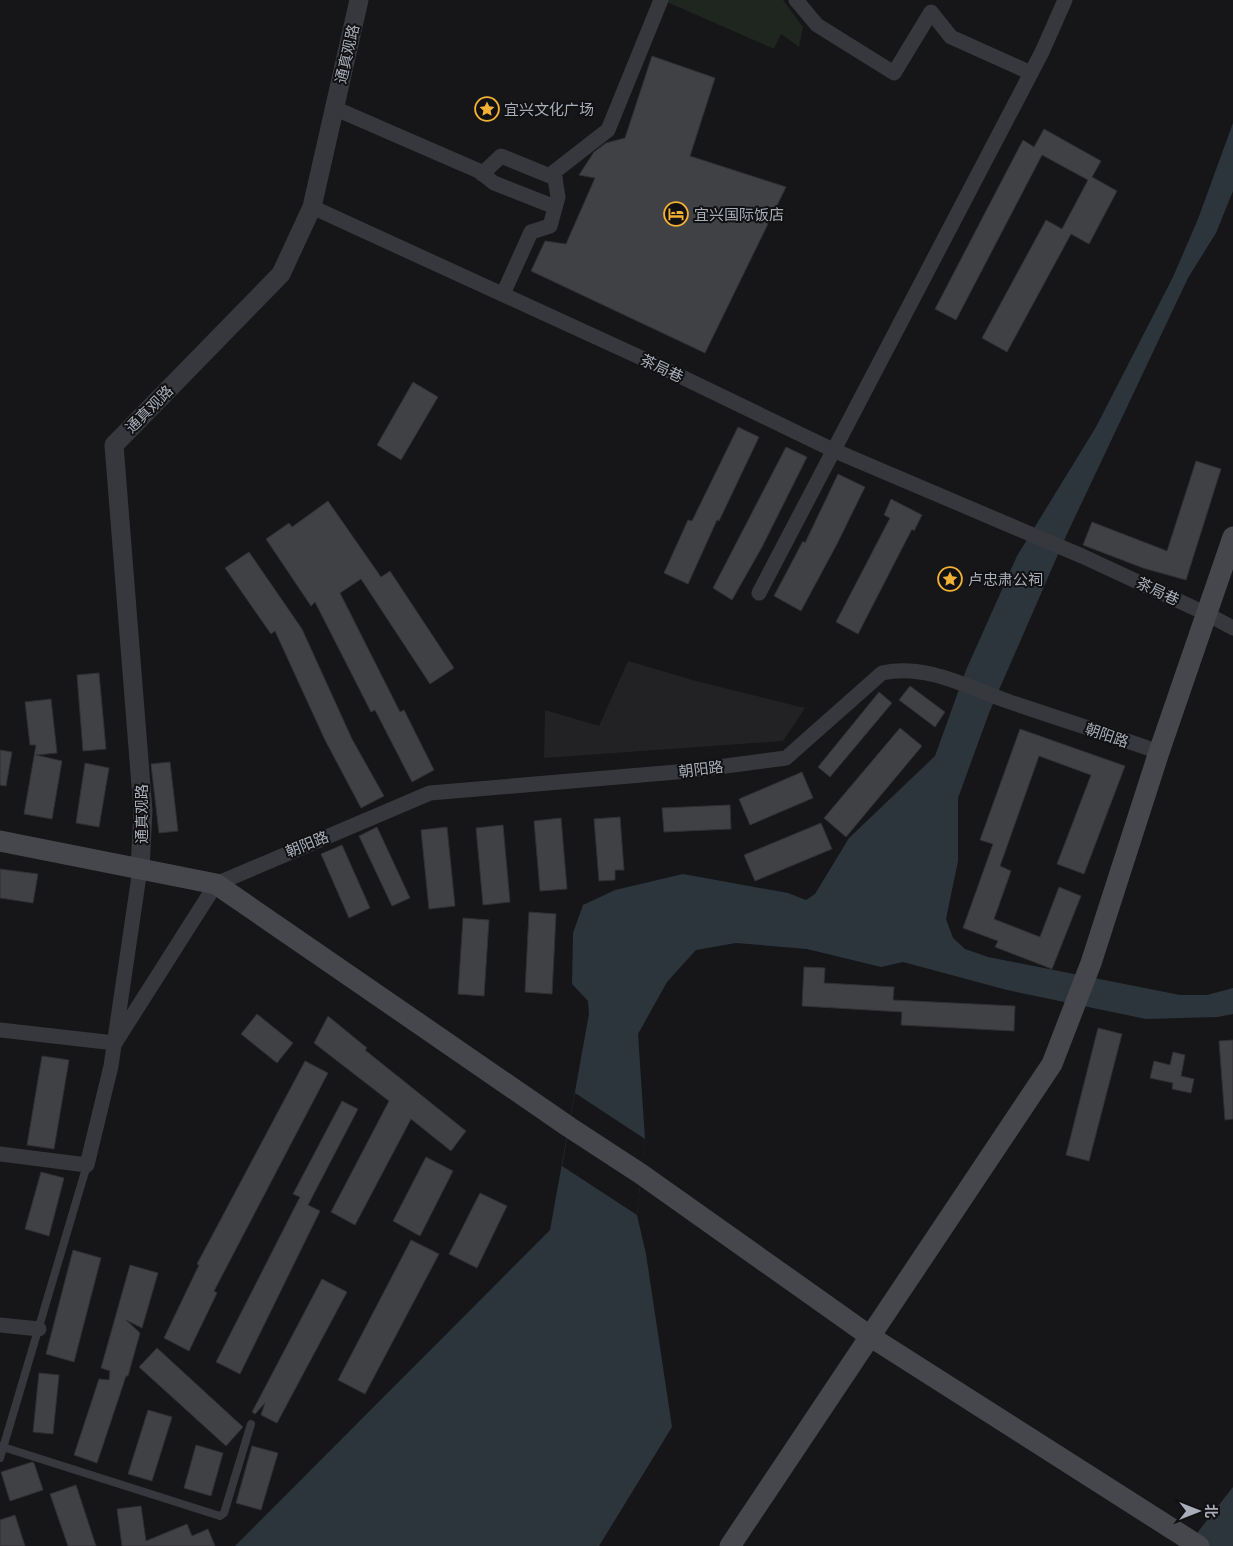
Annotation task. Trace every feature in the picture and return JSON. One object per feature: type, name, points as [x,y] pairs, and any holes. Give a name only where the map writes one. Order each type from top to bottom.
[{"type":"main road","points":[[730,1546],[1052,1064],[1091,963],[1159,752],[1233,537]]},
{"type":"main road","points":[[0,841],[216,884],[569,1127],[641,1174],[871,1337],[1192,1541]]},
{"type":"street","name":"通真观路","points":[[140,869],[143,811],[114,444],[281,274],[312,207],[359,0]]},
{"type":"street","points":[[503,294],[531,232],[550,226],[558,198],[554,172],[608,130],[661,0]]},
{"type":"street","points":[[796,0],[817,25],[894,73],[933,6],[951,37],[1031,73]]},
{"type":"street","points":[[759,593],[1031,73],[1065,0]]},
{"type":"street","points":[[334,108],[482,174],[494,183],[555,207]]},
{"type":"street","points":[[482,174],[500,156],[555,178]]},
{"type":"street","name":"茶局巷","points":[[312,207],[503,294],[833,450],[1082,556],[1233,628]]},
{"type":"street","name":"朝阳路","points":[[216,884],[430,794],[688,771],[786,758],[882,673],[900,669],[956,681],[1005,700],[1159,752]]},
{"type":"street","points":[[0,1154],[88,1165],[115,1043],[140,869]]},
{"type":"street","points":[[115,1043],[216,884]]},
{"type":"street","points":[[0,1030],[115,1043]]},
{"type":"street","points":[[0,1324],[39,1329]]},
{"type":"lane","points":[[0,1458],[88,1165]]},
{"type":"lane","points":[[2,1447],[220,1516],[224,1513],[251,1424]]},
{"type":"shaded area","points":[[667,0],[783,0],[803,27],[799,47],[781,34],[774,49],[667,2]]},
{"type":"shaded area","points":[[1233,123],[1233,191],[1216,233],[1188,278],[1066,536],[989,713],[958,798],[958,861],[946,919],[953,938],[965,949],[988,957],[1180,995],[1207,995],[1233,988],[1233,1014],[1217,1017],[1146,1019],[1007,990],[903,962],[881,967],[807,949],[736,943],[696,950],[667,982],[638,1034],[645,1139],[637,1215],[646,1254],[672,1427],[599,1546],[235,1546],[550,1230],[589,1014],[588,1001],[572,984],[573,933],[583,905],[615,890],[683,874],[788,893],[806,900],[815,894],[849,838],[935,756],[966,670],[1017,556],[1096,427],[1173,277],[1198,219]]},
{"type":"shaded area","points":[[628,661],[696,681],[805,708],[783,741],[544,758],[545,710],[599,726]]},
{"type":"shaded area","points":[[1233,1487],[1233,1546],[1187,1546]]},
{"type":"pier","points":[[575,1093],[645,1139],[637,1215],[562,1166]]},
{"type":"building","name":"宜兴国际饭店","points":[[652,56],[715,78],[690,156],[786,187],[705,353],[531,271],[545,241],[566,244],[595,178],[579,175],[594,152],[606,143],[625,138]]},
{"type":"building","points":[[1044,129],[1101,161],[1092,177],[1117,191],[1089,244],[1071,234],[1007,352],[982,338],[1046,220],[1062,229],[1088,180],[1042,155],[956,320],[935,309],[1023,140],[1034,147]]},
{"type":"building","points":[[413,382],[438,397],[401,460],[377,445]]},
{"type":"building","points":[[738,427],[759,437],[719,521],[717,520],[688,584],[664,573],[688,520],[692,521]]},
{"type":"building","points":[[786,447],[807,457],[762,547],[732,600],[713,588]]},
{"type":"building","points":[[1196,461],[1221,469],[1186,580],[1143,568],[1083,545],[1092,522],[1167,551]]},
{"type":"building","points":[[838,474],[865,487],[801,611],[774,596],[803,541],[805,543]]},
{"type":"building","points":[[891,499],[922,515],[914,531],[912,529],[858,634],[836,622],[890,518],[884,515]]},
{"type":"building","points":[[328,501],[381,577],[390,571],[454,668],[430,684],[361,579],[340,593],[400,712],[404,710],[434,770],[412,782],[375,710],[371,712],[315,602],[311,606],[266,539],[289,523],[292,527]]},
{"type":"building","points":[[249,552],[302,629],[352,739],[384,796],[361,808],[325,740],[275,631],[271,634],[225,568]]},
{"type":"building","points":[[99,673],[106,749],[83,751],[77,675]]},
{"type":"building","points":[[910,686],[945,712],[935,727],[899,700]]},
{"type":"building","points":[[879,692],[892,703],[830,777],[818,767]]},
{"type":"building","points":[[51,699],[57,753],[36,755],[62,761],[52,819],[24,814],[36,745],[30,745],[25,702]]},
{"type":"building","points":[[900,728],[922,746],[846,837],[824,818]]},
{"type":"building","points":[[1020,729],[1125,766],[1084,874],[1057,864],[1091,775],[1039,756],[1000,866],[1011,871],[994,919],[1040,937],[1059,887],[1081,896],[1052,969],[995,947],[998,941],[963,928],[993,844],[980,840]]},
{"type":"building","points":[[0,750],[12,752],[6,786],[0,785]]},
{"type":"building","points":[[170,762],[178,831],[159,833],[151,764]]},
{"type":"building","points":[[85,763],[109,768],[99,827],[76,823]]},
{"type":"building","points":[[802,772],[813,798],[750,825],[739,799]]},
{"type":"building","points":[[730,805],[731,829],[664,832],[662,808]]},
{"type":"building","points":[[620,817],[624,870],[615,870],[615,880],[599,881],[594,819]]},
{"type":"building","points":[[561,818],[567,889],[540,891],[534,821]]},
{"type":"building","points":[[821,823],[832,849],[755,881],[744,855]]},
{"type":"building","points":[[503,825],[510,902],[483,905],[476,828]]},
{"type":"building","points":[[377,827],[410,898],[392,906],[359,836]]},
{"type":"building","points":[[447,827],[455,906],[429,909],[421,830]]},
{"type":"building","points":[[342,845],[370,908],[349,918],[321,854]]},
{"type":"building","points":[[0,869],[38,874],[33,903],[0,898]]},
{"type":"building","points":[[529,912],[556,914],[552,994],[525,992]]},
{"type":"building","points":[[463,918],[489,920],[484,996],[458,994]]},
{"type":"building","points":[[804,967],[825,968],[824,983],[894,987],[893,1000],[1015,1006],[1014,1031],[901,1025],[902,1012],[802,1006]]},
{"type":"building","points":[[257,1014],[293,1043],[277,1063],[241,1034]]},
{"type":"building","points":[[328,1016],[367,1048],[365,1050],[466,1131],[451,1151],[411,1119],[355,1225],[331,1212],[389,1101],[314,1043]]},
{"type":"building","points":[[1098,1028],[1122,1034],[1089,1161],[1066,1155]]},
{"type":"building","points":[[1233,1040],[1233,1119],[1225,1120],[1219,1041]]},
{"type":"building","points":[[1173,1052],[1185,1055],[1181,1076],[1194,1079],[1191,1093],[1172,1089],[1173,1083],[1150,1078],[1154,1061],[1170,1065]]},
{"type":"building","points":[[42,1056],[69,1060],[54,1149],[27,1145]]},
{"type":"building","points":[[305,1061],[328,1073],[214,1291],[217,1293],[189,1351],[164,1338],[199,1265],[197,1264]]},
{"type":"building","points":[[342,1101],[358,1109],[308,1205],[320,1211],[240,1374],[216,1362],[300,1197],[293,1194]]},
{"type":"building","points":[[426,1157],[453,1171],[420,1236],[393,1221]]},
{"type":"building","points":[[41,1172],[64,1178],[49,1236],[25,1229]]},
{"type":"building","points":[[480,1193],[507,1206],[477,1268],[449,1254]]},
{"type":"building","points":[[411,1240],[439,1254],[365,1394],[338,1380]]},
{"type":"building","points":[[73,1250],[101,1258],[74,1362],[46,1354]]},
{"type":"building","points":[[130,1265],[158,1273],[142,1328],[126,1320],[140,1333],[128,1376],[126,1376],[97,1463],[74,1455],[99,1379],[109,1380],[110,1371],[101,1368]]},
{"type":"building","points":[[322,1279],[347,1292],[277,1423],[261,1415],[265,1403],[255,1414],[252,1412]]},
{"type":"building","points":[[157,1348],[243,1427],[226,1446],[139,1367]]},
{"type":"building","points":[[39,1373],[59,1375],[53,1434],[33,1432]]},
{"type":"building","points":[[148,1410],[172,1417],[152,1481],[128,1474]]},
{"type":"building","points":[[196,1445],[223,1453],[211,1496],[184,1488]]},
{"type":"building","points":[[252,1446],[278,1453],[261,1510],[236,1503]]},
{"type":"building","points":[[32,1462],[43,1490],[10,1501],[1,1472]]},
{"type":"building","points":[[76,1485],[96,1546],[68,1546],[50,1494]]},
{"type":"building","points":[[141,1506],[146,1541],[187,1524],[192,1536],[208,1529],[215,1546],[122,1546],[117,1509]]},
{"type":"building","points":[[15,1515],[25,1546],[0,1546],[0,1520]]},
{"type":"place","name":"宜兴文化广场","points":[[487,109]]},
{"type":"place","name":"宜兴国际饭店","points":[[676,214]]},
{"type":"place","name":"卢忠肃公祠","points":[[950,579]]}]
